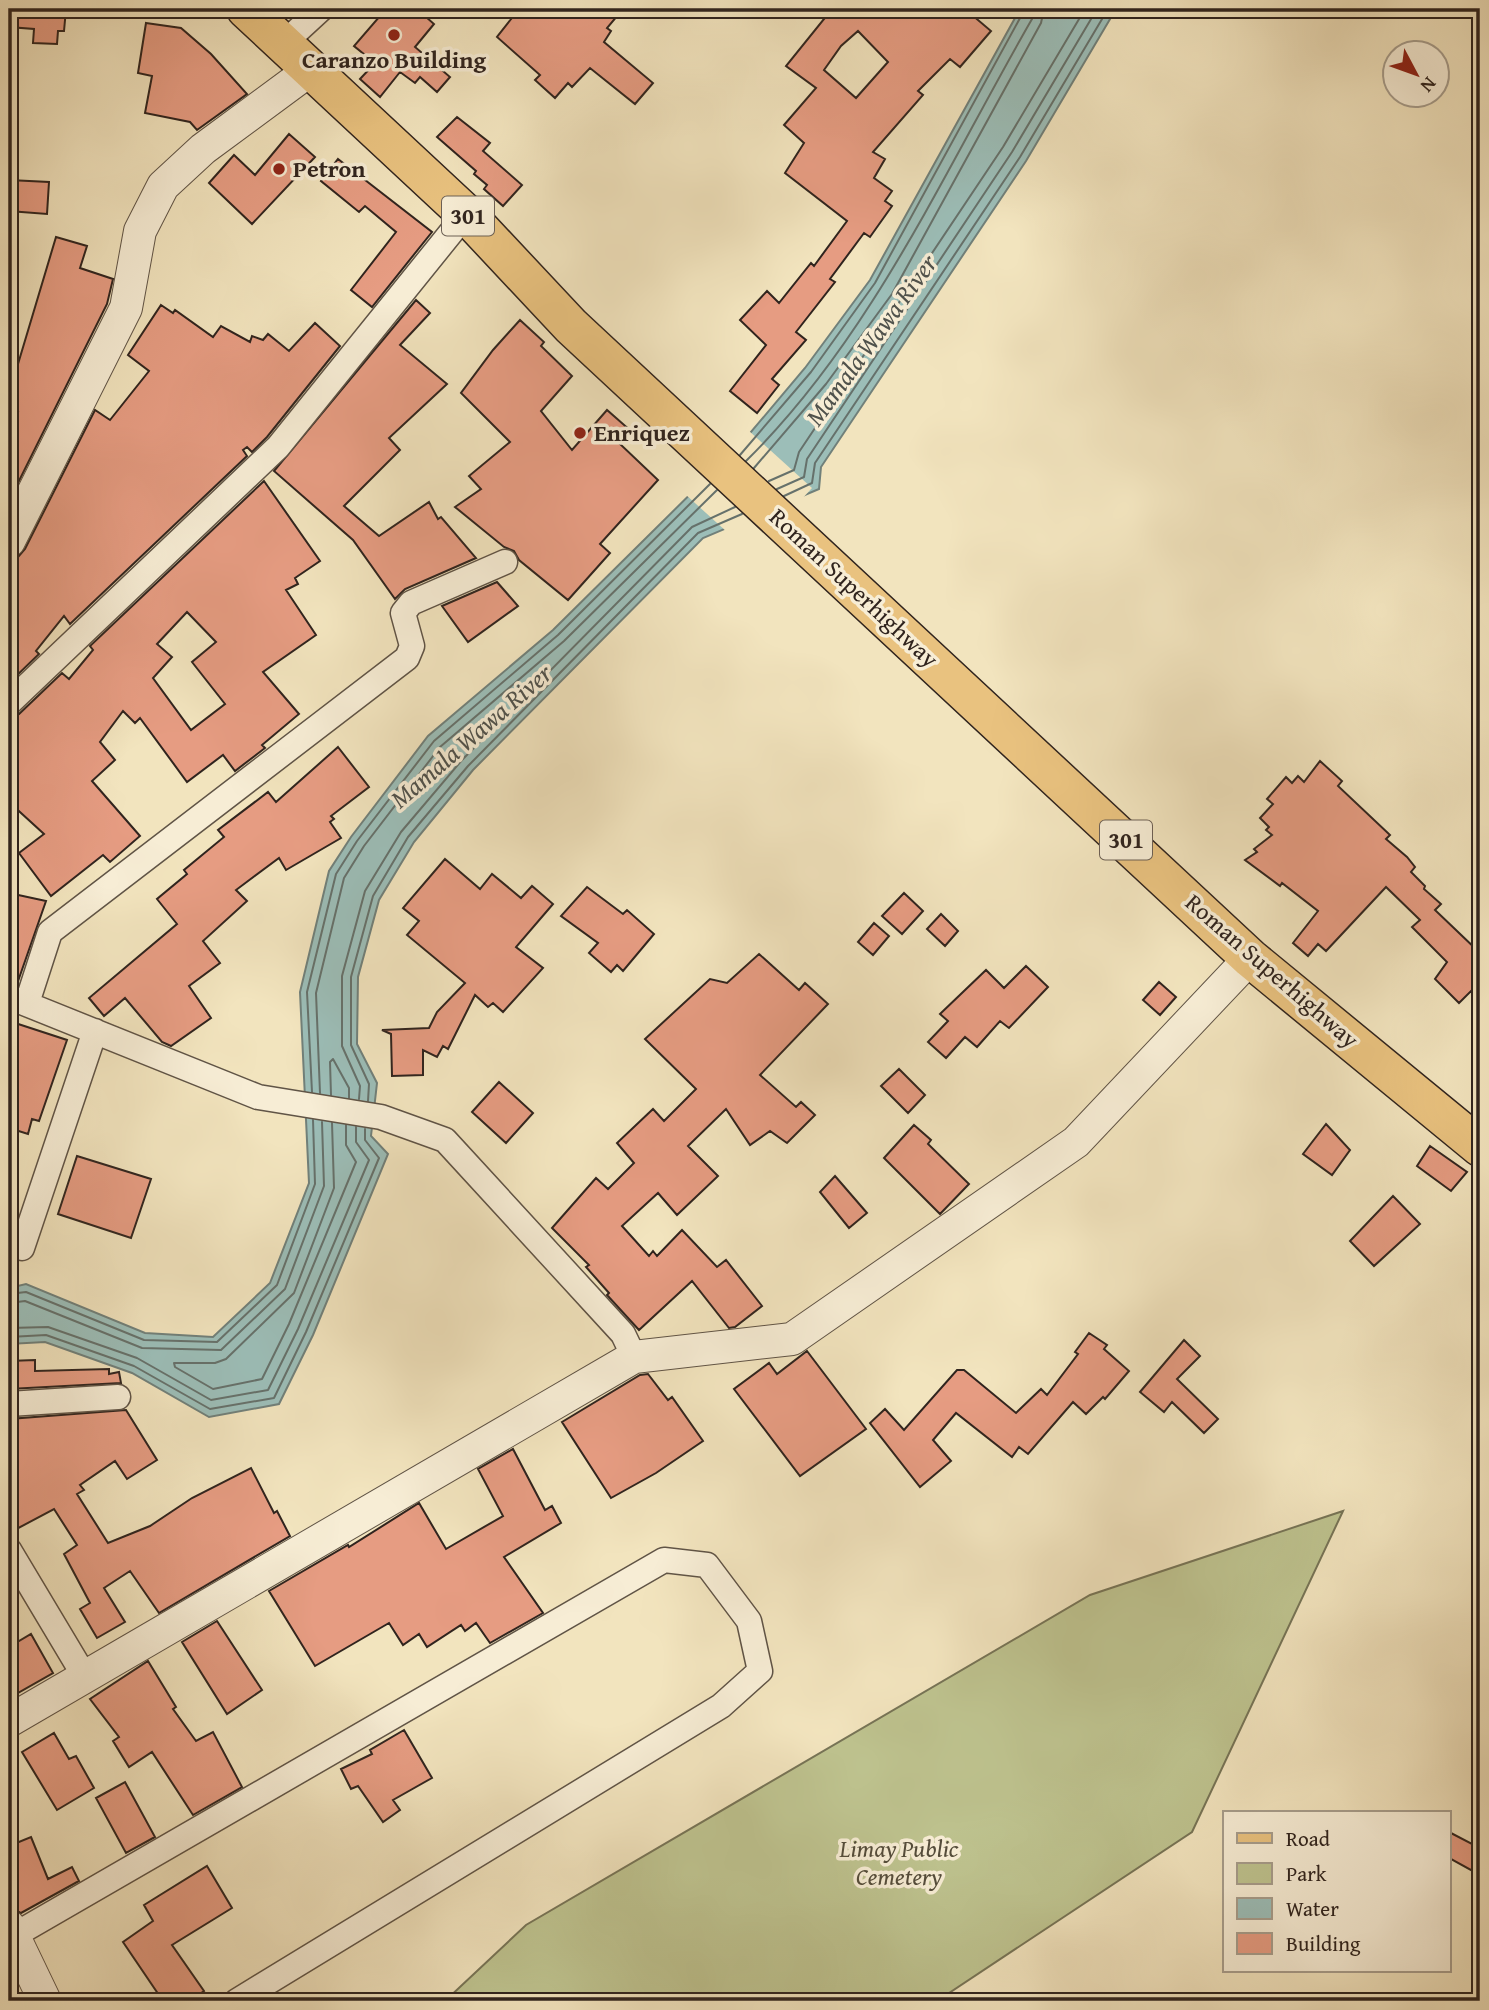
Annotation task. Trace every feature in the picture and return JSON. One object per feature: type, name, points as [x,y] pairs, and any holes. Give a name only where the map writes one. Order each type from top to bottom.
[{"type":"main road","name":"Roman Superhighway","points":[[246,9],[466,214],[571,326],[683,432],[1250,958],[1480,1147]]},
{"type":"street","points":[[283,44],[321,9]]},
{"type":"street","points":[[9,541],[126,308],[140,231],[163,186],[203,149],[310,70]]},
{"type":"street","points":[[9,703],[278,447],[466,214]]},
{"type":"street","points":[[505,562],[411,603],[403,613],[412,646],[407,658],[50,932],[18,1000],[258,1097],[381,1117],[444,1140],[623,1334],[634,1357]]},
{"type":"street","points":[[9,1721],[634,1357],[792,1339],[1076,1142],[1250,958]]},
{"type":"street","points":[[22,1248],[94,1031]]},
{"type":"street","points":[[9,1404],[118,1397]]},
{"type":"street","points":[[9,1550],[85,1677]]},
{"type":"street","points":[[45,2001],[11,1931],[664,1560],[706,1565],[749,1621],[760,1671],[721,1706],[237,2001]]},
{"type":"green space","name":"Limay Public Cemetery","points":[[1343,1511],[1192,1832],[937,2001],[445,2001],[526,1925],[1090,1595]]},
{"type":"water","name":"Mamala Wawa River","points":[[1020,9],[1116,9],[1026,161],[821,467],[819,489],[703,538],[473,770],[414,842],[379,900],[358,977],[357,1044],[377,1083],[371,1136],[388,1154],[313,1335],[279,1404],[209,1417],[132,1373],[45,1342],[9,1344],[9,1288],[26,1284],[145,1333],[213,1337],[270,1283],[309,1183],[300,992],[329,871],[351,837],[428,736],[553,630],[740,445],[805,368],[870,280]]},
{"type":"pier","points":[[748,430],[812,488],[801,500],[727,532],[685,494]]},
{"type":"building","points":[[9,9],[66,9],[64,31],[58,31],[57,44],[33,43],[34,29],[9,27]]},
{"type":"building","name":"Caranzo Building","points":[[386,9],[417,9],[434,24],[415,47],[450,77],[437,92],[420,77],[415,83],[400,72],[380,97],[360,79],[375,63],[354,46]]},
{"type":"building","points":[[519,9],[623,9],[607,28],[611,31],[604,42],[653,83],[635,104],[590,68],[572,87],[568,83],[555,98],[535,80],[540,75],[497,37]]},
{"type":"building","points":[[832,9],[965,9],[991,31],[960,67],[950,59],[918,91],[923,95],[873,152],[885,159],[874,178],[892,191],[885,201],[892,206],[870,237],[864,233],[830,279],[835,282],[796,332],[806,340],[772,379],[779,385],[757,413],[730,391],[766,345],[740,320],[767,291],[779,303],[811,263],[814,266],[847,221],[785,173],[804,143],[784,125],[816,88],[786,66]],"holes":[[[858,31],[888,62],[856,98],[824,70],[841,46]]]},
{"type":"building","points":[[146,23],[181,28],[211,54],[247,94],[197,130],[190,122],[145,113],[152,76],[138,73]]},
{"type":"building","points":[[457,117],[490,143],[483,151],[522,185],[503,206],[484,189],[487,185],[474,174],[476,171],[437,137]]},
{"type":"building","points":[[289,134],[315,157],[252,224],[209,183],[234,155],[255,175]]},
{"type":"building","points":[[338,159],[432,232],[372,307],[351,290],[396,232],[365,206],[359,212],[321,181]]},
{"type":"building","points":[[9,180],[49,182],[47,214],[9,211]]},
{"type":"building","points":[[56,237],[87,246],[80,268],[113,279],[107,304],[9,501],[9,435],[18,412],[9,408],[9,372],[15,374]]},
{"type":"building","points":[[416,300],[430,313],[400,345],[447,384],[389,438],[400,450],[344,506],[379,536],[429,502],[438,519],[441,517],[476,558],[405,589],[395,599],[353,540],[274,471]]},
{"type":"building","points":[[161,305],[173,313],[175,310],[213,337],[221,326],[250,342],[252,336],[263,340],[268,334],[289,351],[315,323],[340,346],[267,437],[252,452],[247,447],[243,450],[247,456],[70,624],[64,616],[36,651],[39,654],[9,683],[9,559],[18,557],[25,549],[95,410],[110,420],[149,371],[128,355]]},
{"type":"building","points":[[520,320],[544,342],[541,346],[572,376],[541,411],[572,450],[607,410],[631,431],[620,444],[658,480],[600,544],[610,553],[568,600],[519,560],[514,551],[504,547],[455,507],[481,489],[469,476],[510,442],[461,393],[493,350]]},
{"type":"building","points":[[264,481],[320,561],[295,578],[298,584],[286,590],[316,635],[263,672],[299,714],[262,745],[265,748],[235,771],[223,755],[187,782],[140,718],[135,723],[123,711],[100,742],[115,760],[92,781],[140,836],[110,862],[103,855],[51,896],[19,853],[44,834],[9,802],[9,717],[19,714],[62,673],[69,679],[93,650],[90,646]],"holes":[[[187,612],[216,642],[192,662],[225,704],[191,730],[153,678],[172,657],[157,644]]]},
{"type":"building","points":[[497,582],[518,606],[468,642],[442,606]]},
{"type":"building","points":[[338,747],[369,787],[331,816],[334,819],[330,822],[341,838],[286,870],[279,858],[236,890],[247,901],[203,941],[220,963],[189,986],[211,1018],[171,1046],[162,1042],[125,998],[104,1016],[89,998],[177,924],[157,899],[187,874],[184,870],[224,837],[218,830],[268,792],[276,802]]},
{"type":"building","points":[[1320,761],[1342,781],[1338,786],[1390,835],[1386,839],[1415,867],[1411,872],[1425,886],[1424,889],[1441,904],[1435,910],[1480,953],[1480,999],[1471,991],[1459,1003],[1435,979],[1447,962],[1412,927],[1420,920],[1386,887],[1326,951],[1318,944],[1308,956],[1293,943],[1318,911],[1282,883],[1280,886],[1245,860],[1257,852],[1254,849],[1272,835],[1266,830],[1269,827],[1260,818],[1273,804],[1267,799],[1286,777],[1292,783],[1298,776],[1304,782]]},
{"type":"building","points":[[445,859],[480,889],[492,874],[521,898],[532,886],[553,904],[516,947],[543,968],[503,1012],[493,1003],[488,1007],[475,995],[448,1049],[443,1046],[437,1057],[423,1050],[423,1075],[392,1076],[391,1034],[382,1030],[429,1028],[437,1012],[465,983],[407,935],[419,921],[403,908]]},
{"type":"building","points":[[587,887],[623,914],[627,910],[654,934],[623,971],[617,965],[611,972],[589,953],[598,943],[561,916]]},
{"type":"building","points":[[9,893],[46,901],[17,984],[9,982]]},
{"type":"building","points":[[904,893],[923,911],[902,934],[882,916]]},
{"type":"building","points":[[941,914],[958,931],[945,946],[927,929]]},
{"type":"building","points":[[874,923],[889,936],[873,955],[858,942]]},
{"type":"building","points":[[759,954],[799,990],[805,983],[828,1004],[760,1075],[796,1107],[801,1102],[815,1115],[787,1143],[770,1131],[750,1145],[726,1109],[688,1146],[718,1176],[677,1215],[658,1193],[622,1226],[649,1256],[653,1251],[657,1256],[682,1230],[717,1267],[726,1260],[762,1306],[735,1327],[729,1328],[692,1281],[639,1330],[607,1295],[609,1293],[586,1267],[589,1265],[552,1228],[596,1178],[608,1189],[634,1163],[617,1143],[653,1109],[664,1121],[696,1089],[645,1039],[710,979],[727,983]]},
{"type":"building","points":[[1026,966],[1048,987],[1009,1028],[1000,1021],[977,1047],[965,1037],[946,1058],[928,1042],[948,1021],[940,1014],[986,970],[1004,988]]},
{"type":"building","points":[[1159,982],[1176,997],[1160,1015],[1143,1000]]},
{"type":"building","points":[[9,1021],[67,1040],[39,1121],[32,1119],[28,1134],[9,1128]]},
{"type":"building","points":[[899,1069],[925,1095],[908,1113],[881,1086]]},
{"type":"building","points":[[499,1082],[533,1113],[506,1143],[472,1112]]},
{"type":"building","points":[[1326,1124],[1350,1150],[1332,1175],[1303,1154]]},
{"type":"building","points":[[914,1125],[931,1140],[928,1144],[969,1184],[940,1214],[884,1158]]},
{"type":"building","points":[[1430,1146],[1467,1172],[1451,1191],[1417,1166]]},
{"type":"building","points":[[77,1156],[151,1179],[131,1238],[58,1214]]},
{"type":"building","points":[[835,1176],[867,1213],[849,1228],[820,1192]]},
{"type":"building","points":[[1393,1196],[1420,1224],[1374,1266],[1350,1241]]},
{"type":"building","points":[[1089,1333],[1107,1345],[1104,1349],[1129,1371],[1105,1399],[1103,1397],[1086,1414],[1073,1402],[1028,1454],[1019,1447],[1012,1457],[956,1413],[933,1440],[951,1461],[920,1487],[870,1423],[885,1409],[904,1430],[957,1370],[964,1370],[1016,1413],[1041,1389],[1047,1395],[1078,1354],[1075,1352]]},
{"type":"building","points":[[1184,1340],[1200,1356],[1177,1379],[1218,1419],[1204,1433],[1172,1402],[1164,1412],[1140,1392]]},
{"type":"building","points":[[807,1351],[866,1429],[800,1476],[734,1389],[769,1363],[777,1374]]},
{"type":"building","points":[[35,1360],[35,1371],[109,1369],[109,1374],[119,1372],[121,1383],[9,1389],[9,1361]]},
{"type":"building","points":[[648,1374],[668,1400],[672,1397],[703,1441],[656,1473],[611,1498],[562,1422],[640,1375]]},
{"type":"building","points":[[126,1410],[157,1460],[127,1479],[115,1461],[80,1485],[84,1490],[77,1494],[108,1543],[150,1526],[192,1498],[251,1468],[274,1513],[277,1511],[290,1536],[159,1613],[130,1571],[104,1588],[125,1622],[97,1638],[80,1609],[90,1603],[64,1554],[77,1545],[54,1509],[9,1533],[9,1419]]},
{"type":"building","points":[[513,1449],[545,1510],[552,1506],[561,1523],[504,1557],[543,1613],[490,1643],[476,1623],[465,1631],[461,1625],[427,1647],[419,1634],[403,1645],[389,1623],[315,1666],[269,1591],[348,1545],[349,1547],[419,1503],[446,1549],[503,1516],[478,1469]]},
{"type":"building","points":[[217,1621],[262,1690],[227,1714],[182,1642]]},
{"type":"building","points":[[31,1634],[53,1673],[9,1698],[9,1647]]},
{"type":"building","points":[[148,1661],[176,1707],[173,1709],[196,1741],[213,1732],[242,1787],[193,1815],[152,1752],[129,1767],[113,1741],[119,1737],[90,1699]]},
{"type":"building","points":[[404,1730],[432,1778],[393,1800],[400,1810],[383,1822],[358,1786],[351,1789],[341,1769],[372,1754],[370,1750]]},
{"type":"building","points":[[54,1733],[69,1759],[76,1756],[94,1788],[57,1810],[22,1752]]},
{"type":"building","points":[[125,1782],[155,1837],[126,1853],[96,1798]]},
{"type":"building","points":[[1450,1833],[1480,1848],[1480,1875],[1450,1859]]},
{"type":"building","points":[[31,1837],[48,1879],[72,1867],[79,1881],[21,1913],[14,1909],[9,1896],[9,1846]]},
{"type":"building","points":[[207,1866],[232,1908],[172,1945],[204,1991],[190,2001],[163,2001],[123,1942],[153,1921],[144,1905]]},
{"type":"place","name":"Caranzo Building","points":[[394,35]]},
{"type":"place","name":"Petron","points":[[279,169]]},
{"type":"place","name":"Enriquez","points":[[580,433]]}]
